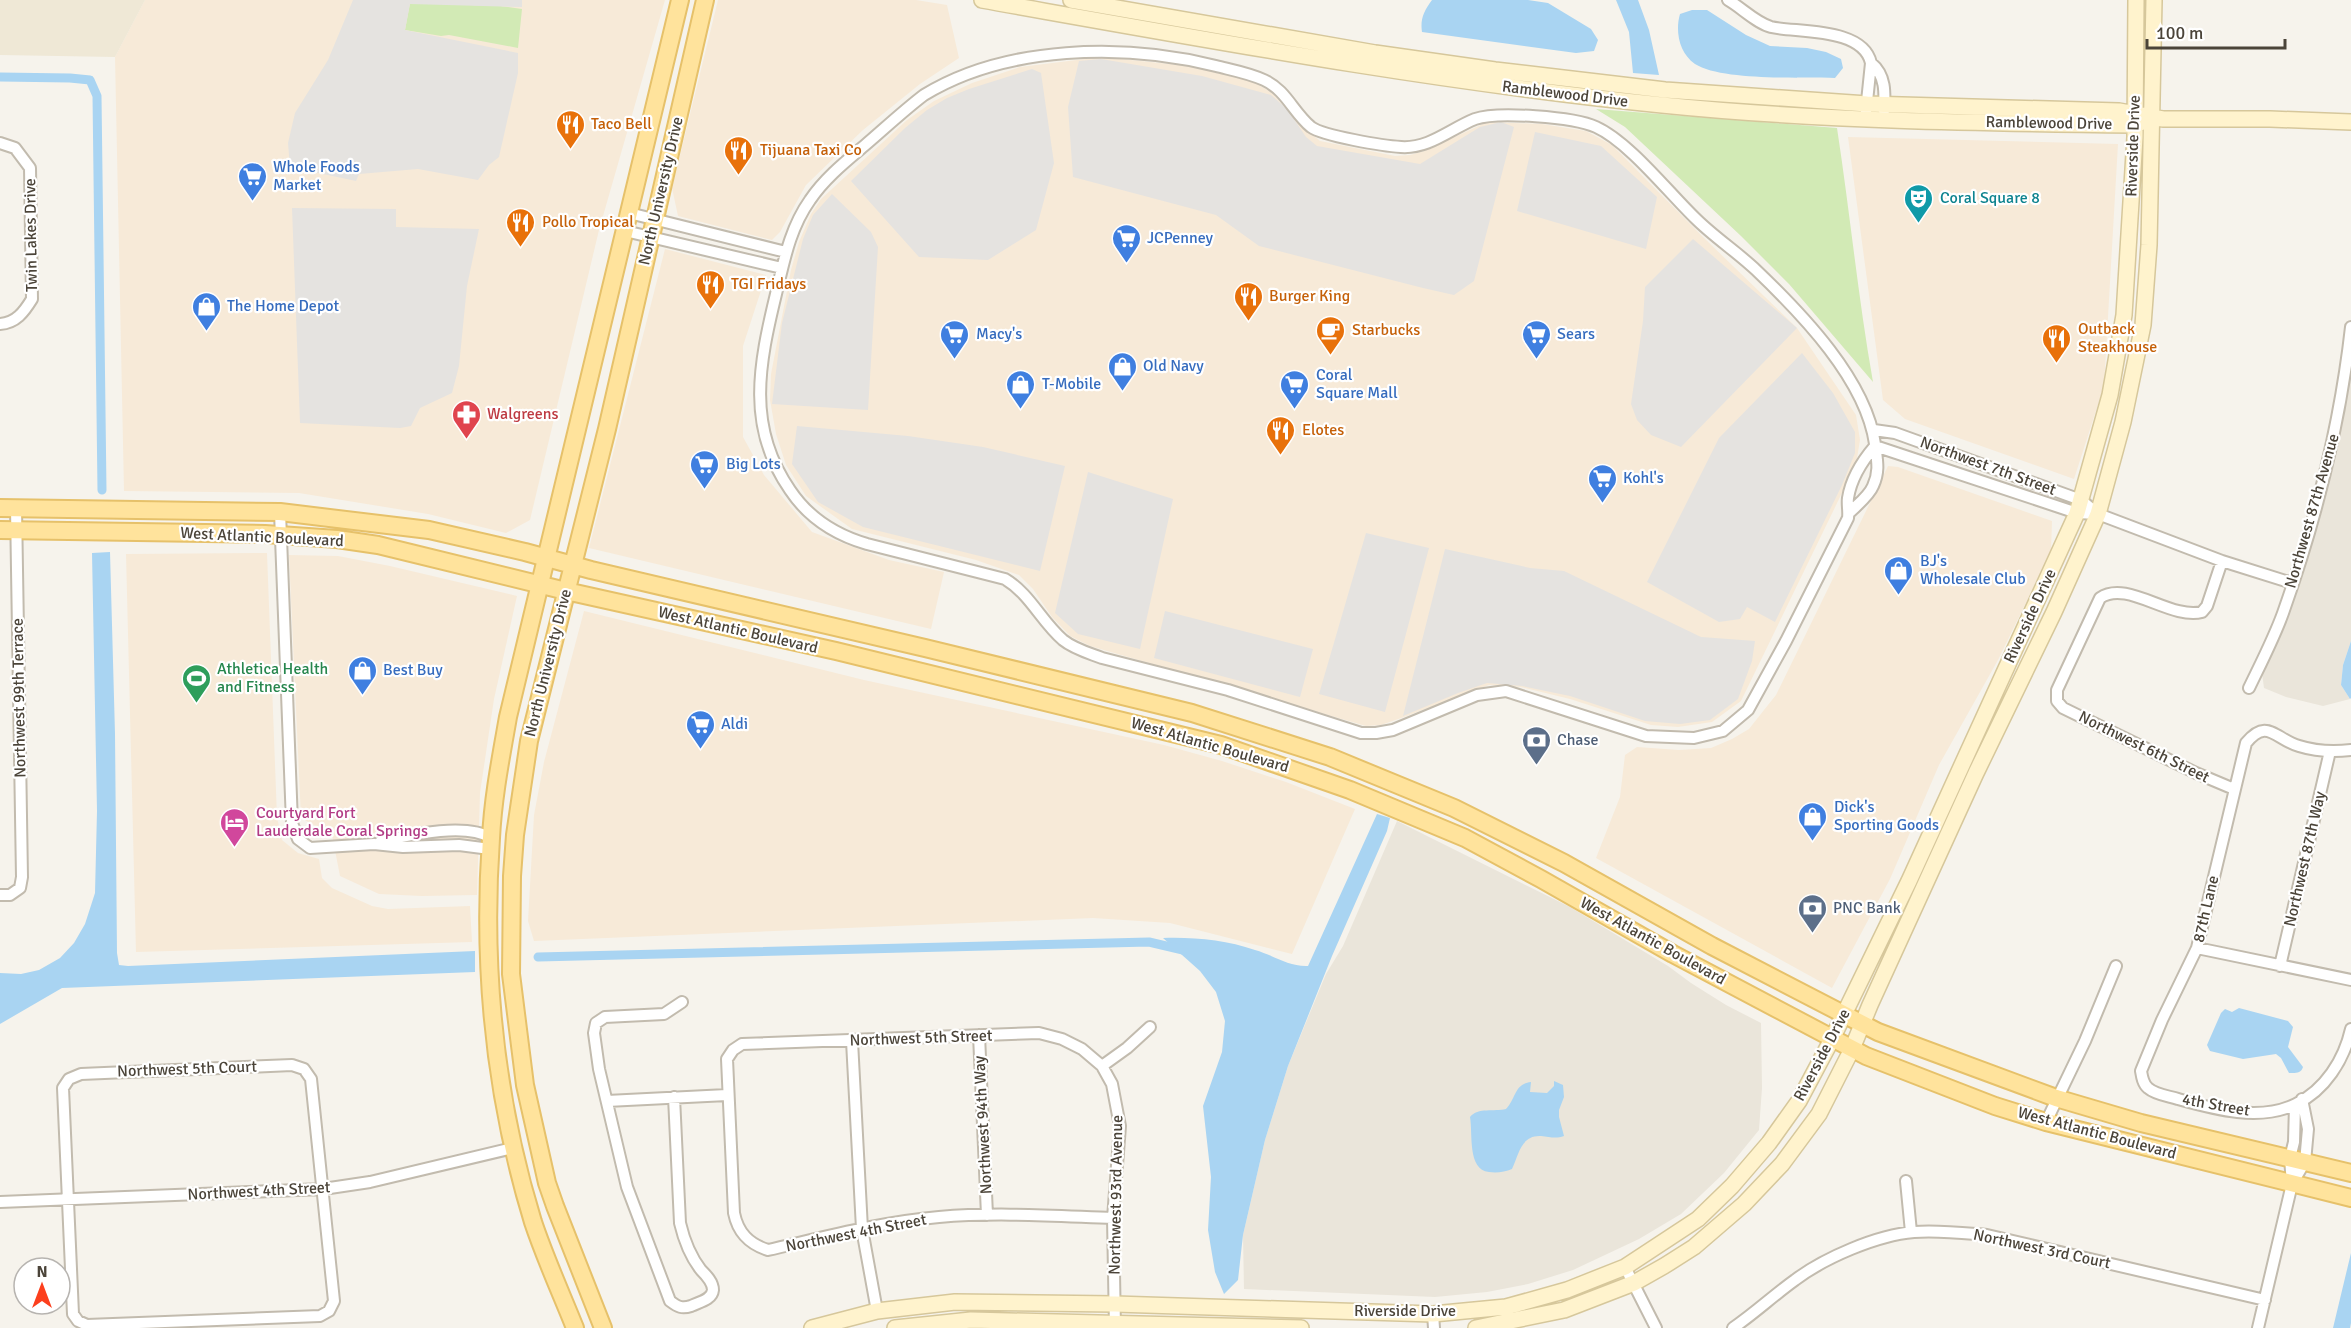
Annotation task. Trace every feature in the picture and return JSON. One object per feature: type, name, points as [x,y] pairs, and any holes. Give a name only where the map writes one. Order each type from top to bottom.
[{"type":"main road","name":"North University Drive","points":[[575,1328],[534,1223],[513,1148],[501,1088],[494,1038],[489,938],[491,843],[495,791],[508,717],[539,584],[680,0]]},
{"type":"main road","name":"North University Drive","points":[[603,1328],[547,1183],[525,1085],[511,974],[512,876],[515,835],[529,741],[607,429],[705,0]]},
{"type":"main road","name":"West Atlantic Boulevard","points":[[8,508],[280,512],[429,530],[1157,704],[1257,733],[1410,788],[1576,869],[1712,946],[1843,1015],[1951,1060],[2056,1098],[2141,1123],[2351,1173]]},
{"type":"main road","name":"West Atlantic Boulevard","points":[[8,530],[281,535],[378,545],[566,591],[836,651],[1188,736],[1278,764],[1373,799],[1465,838],[1673,954],[1832,1039],[1995,1106],[2046,1122],[2351,1197]]},
{"type":"main road","points":[[495,791],[503,816],[515,835]]},
{"type":"main road","points":[[491,843],[502,849],[512,876]]},
{"type":"main road","points":[[513,1148],[525,1152],[547,1183]]},
{"type":"street","name":"Ramblewood Drive","points":[[982,0],[1381,69],[1489,85],[1866,112],[2351,122]]},
{"type":"street","name":"Ramblewood Drive","points":[[1071,0],[1630,94]]},
{"type":"street","points":[[1728,0],[1762,24],[1827,33],[1861,48],[1871,63],[1880,70],[1884,86],[1884,112]]},
{"type":"street","name":"Riverside Drive","points":[[812,1328],[877,1311],[955,1302],[1114,1304],[1434,1321],[1522,1304],[1567,1290],[1625,1267],[1698,1219],[1732,1186],[1769,1143],[1799,1101],[1832,1039],[1909,881],[2079,506],[2109,395],[2124,315],[2135,119],[2136,0]]},
{"type":"street","name":"Riverside Drive","points":[[1476,1328],[1564,1310],[1634,1282],[1694,1247],[1744,1204],[1767,1180],[1819,1114],[1852,1049],[1976,773],[2054,612],[2098,514],[2123,422],[2143,325],[2149,245],[2154,0]]},
{"type":"street","points":[[1119,52],[1202,63],[1264,80],[1284,93],[1310,125],[1323,133],[1400,147],[1414,147],[1436,140],[1480,117],[1497,115],[1580,122],[1594,126],[1615,138],[1696,220],[1755,270],[1809,325],[1861,397],[1874,430],[1879,467],[1872,489],[1849,513],[1786,641],[1748,710],[1723,731],[1694,738],[1646,736],[1506,691],[1477,695],[1394,730],[1376,733],[1347,730],[1228,690],[1082,651],[1065,642],[1022,591],[1005,579],[855,541],[814,517],[793,496],[779,474],[762,428],[760,390],[762,358],[786,252],[799,218],[810,199],[834,172],[912,105],[938,86],[952,80],[986,68],[1023,59],[1076,53],[1119,52]]},
{"type":"street","points":[[1866,112],[1871,63]]},
{"type":"street","name":"Twin Lakes Drive","points":[[0,143],[15,148],[30,168],[32,299],[26,310],[16,319],[0,324]]},
{"type":"street","points":[[629,213],[786,252]]},
{"type":"street","points":[[625,231],[782,268]]},
{"type":"street","name":"Northwest 87th Avenue","points":[[2249,688],[2283,614],[2312,522],[2328,464],[2346,373],[2351,327]]},
{"type":"street","name":"Northwest 7th Street","points":[[1874,430],[1895,433],[2222,561],[2292,583]]},
{"type":"street","points":[[1849,513],[1848,498],[1855,478],[1863,460],[1875,446]]},
{"type":"street","name":"Northwest 7th Street","points":[[1875,446],[2079,506]]},
{"type":"street","name":"Northwest 99th Terrace","points":[[0,895],[10,895],[20,888],[22,877],[8,508]]},
{"type":"street","points":[[280,512],[292,823],[298,839],[310,848],[374,844],[403,847],[491,843]]},
{"type":"street","name":"Northwest 6th Street","points":[[2222,561],[2207,606],[2202,612],[2186,614],[2121,593],[2106,594],[2100,598],[2057,690],[2057,701],[2063,708],[2196,773],[2235,789]]},
{"type":"street","name":"87th Lane","points":[[2143,1080],[2141,1071],[2162,1020],[2198,948],[2246,743],[2254,733],[2262,730],[2270,731],[2299,747],[2330,751]]},
{"type":"street","points":[[2330,751],[2351,750]]},
{"type":"street","name":"Northwest 87th Way","points":[[2280,966],[2330,751]]},
{"type":"street","points":[[374,844],[399,837],[436,832],[480,831],[491,843]]},
{"type":"street","points":[[2198,948],[2351,980]]},
{"type":"street","points":[[2046,1122],[2085,1041],[2116,966]]},
{"type":"street","points":[[674,1097],[680,1223],[685,1243],[697,1265],[711,1282],[713,1291],[708,1299],[685,1308],[677,1307],[670,1301],[627,1187],[599,1070],[594,1033],[596,1023],[605,1017],[664,1014],[682,1002]]},
{"type":"street","points":[[1102,1066],[1150,1028]]},
{"type":"street","points":[[2298,1160],[2294,1142],[2299,1102],[2323,1084],[2338,1065],[2348,1043],[2351,1029]]},
{"type":"street","name":"Northwest 5th Street","points":[[728,1095],[727,1059],[733,1050],[742,1044],[1039,1033],[1062,1039],[1082,1049],[1102,1066]]},
{"type":"street","name":"Northwest 94th Way","points":[[979,1035],[987,1215]]},
{"type":"street","points":[[852,1041],[862,1229],[877,1311]]},
{"type":"street","name":"Northwest 5th Court","points":[[67,1200],[63,1088],[69,1079],[81,1074],[292,1065],[304,1068],[311,1079],[323,1189]]},
{"type":"street","name":"Northwest 93rd Avenue","points":[[1102,1066],[1112,1083],[1120,1126],[1113,1218],[1114,1325]]},
{"type":"street","name":"4th Street","points":[[2143,1080],[2146,1087],[2155,1092],[2230,1111],[2253,1114],[2299,1102]]},
{"type":"street","points":[[607,1101],[728,1095]]},
{"type":"street","name":"Northwest 4th Street","points":[[728,1095],[736,1226],[746,1239],[768,1250],[862,1229],[928,1218],[987,1215],[1113,1218]]},
{"type":"street","points":[[2258,1328],[2298,1160],[2308,1130],[2299,1102]]},
{"type":"street","name":"Northwest 4th Street","points":[[0,1202],[323,1189],[370,1182],[513,1148]]},
{"type":"street","points":[[1906,1181],[1911,1232]]},
{"type":"street","points":[[67,1200],[73,1314],[78,1321],[87,1325],[320,1316],[329,1311],[334,1301],[323,1189]]},
{"type":"street","name":"Northwest 3rd Court","points":[[1733,1328],[1796,1279],[1830,1258],[1863,1244],[1911,1232],[1944,1231],[1987,1235],[2265,1300]]},
{"type":"street","points":[[1625,1267],[1656,1328]]},
{"type":"street","points":[[895,1328],[970,1320],[1301,1328]]},
{"type":"shaded area","points":[[0,0],[145,0],[115,57],[0,55]]},
{"type":"shaded area","points":[[145,0],[665,0],[599,230],[530,520],[506,533],[428,514],[299,493],[124,491],[115,57]]},
{"type":"shaded area","points":[[353,0],[522,0],[522,7],[410,4],[405,30],[518,53],[518,73],[499,157],[489,165],[478,180],[418,169],[359,174],[356,181],[290,167],[288,143],[295,113],[328,60]]},
{"type":"shaded area","points":[[718,0],[916,0],[947,5],[959,58],[920,84],[863,130],[806,185],[780,232],[772,240],[678,216],[672,188]]},
{"type":"shaded area","points":[[1101,57],[1190,66],[1248,78],[1272,93],[1297,121],[1320,141],[1395,156],[1424,151],[1487,122],[1542,124],[1586,131],[1612,145],[1797,328],[1856,415],[1860,440],[1856,464],[1741,701],[1712,722],[1678,727],[1651,725],[1570,699],[1521,687],[1489,685],[1381,725],[1366,726],[1090,646],[1070,636],[1019,575],[976,560],[852,529],[806,496],[786,465],[776,434],[770,400],[771,374],[791,270],[799,242],[811,214],[821,199],[907,120],[934,101],[972,83],[1020,67]]},
{"type":"shaded area","points":[[1101,59],[1202,76],[1271,95],[1287,109],[1306,137],[1317,146],[1420,164],[1480,127],[1501,122],[1514,127],[1474,281],[1454,295],[1259,246],[1216,215],[1073,177],[1068,107],[1079,61]]},
{"type":"shaded area","points":[[1032,69],[1041,73],[1054,163],[1036,230],[988,260],[919,257],[851,181],[905,128],[927,110],[969,89]]},
{"type":"shaded area","points":[[1535,132],[1601,146],[1657,197],[1646,249],[1517,211]]},
{"type":"shaded area","points":[[1848,137],[2118,144],[2104,386],[2074,479],[1905,419],[1883,400]]},
{"type":"shaded area","points":[[832,194],[871,232],[878,247],[868,410],[772,404],[782,323],[803,239],[813,215]]},
{"type":"shaded area","points":[[292,208],[396,209],[396,227],[479,229],[467,286],[459,366],[452,393],[420,408],[411,426],[400,428],[300,423]]},
{"type":"shaded area","points":[[1693,239],[1797,328],[1681,447],[1651,435],[1637,420],[1631,404],[1643,321],[1645,287]]},
{"type":"shaded area","points":[[665,249],[766,275],[743,346],[743,437],[764,475],[812,532],[889,560],[944,572],[931,629],[589,548]]},
{"type":"shaded area","points":[[1802,353],[1833,393],[1855,432],[1855,453],[1842,485],[1775,622],[1747,607],[1740,619],[1719,622],[1647,582],[1719,438]]},
{"type":"shaded area","points":[[2351,373],[2351,641],[2343,665],[2341,685],[2350,699],[2323,706],[2286,697],[2264,688],[2262,673],[2279,636],[2323,508]]},
{"type":"shaded area","points":[[797,426],[908,436],[983,447],[1065,466],[1040,571],[863,527],[818,502],[792,464]]},
{"type":"shaded area","points":[[1888,466],[1898,467],[2052,521],[2051,551],[1998,660],[1939,765],[1890,879],[1832,988],[1596,858],[1620,797],[1625,755],[1637,747],[1679,750],[1711,748],[1749,729],[1776,695]]},
{"type":"shaded area","points":[[1088,472],[1173,499],[1140,649],[1078,634],[1055,613]]},
{"type":"shaded area","points":[[1366,533],[1429,548],[1385,712],[1319,694]]},
{"type":"shaded area","points":[[1445,549],[1530,568],[1564,571],[1701,637],[1755,641],[1752,661],[1738,699],[1710,720],[1680,724],[1645,721],[1570,696],[1522,686],[1487,683],[1403,716]]},
{"type":"shaded area","points":[[267,553],[277,817],[282,840],[298,853],[319,859],[322,878],[332,888],[372,906],[388,909],[470,906],[472,942],[136,952],[126,554]]},
{"type":"shaded area","points":[[289,555],[338,556],[517,596],[494,699],[480,793],[477,895],[379,894],[340,876],[332,835],[301,818]]},
{"type":"shaded area","points":[[584,611],[864,680],[1164,745],[1286,782],[1355,809],[1292,954],[1170,923],[1093,918],[534,941],[528,921],[534,815],[544,762]]},
{"type":"shaded area","points":[[1165,611],[1313,649],[1300,697],[1154,658]]},
{"type":"shaded area","points":[[1397,821],[1570,907],[1668,966],[1726,1005],[1761,1023],[1762,1088],[1759,1130],[1724,1173],[1681,1214],[1639,1239],[1573,1270],[1528,1284],[1487,1292],[1435,1297],[1244,1289],[1243,1235],[1265,1140],[1288,1066],[1326,974],[1343,946]]},
{"type":"green space","points":[[410,3],[500,6],[522,9],[518,48],[449,35],[441,36],[405,30]]},
{"type":"green space","points":[[1596,109],[1837,128],[1873,382],[1789,284],[1741,236],[1625,127]]},
{"type":"water","points":[[1432,0],[1528,0],[1548,3],[1591,29],[1598,40],[1594,51],[1576,53],[1422,32],[1423,15]]},
{"type":"water","points":[[1616,0],[1638,0],[1649,30],[1659,75],[1633,73],[1629,32]]},
{"type":"water","points":[[1692,10],[1707,10],[1746,35],[1770,46],[1807,48],[1826,52],[1841,59],[1843,68],[1835,78],[1742,76],[1707,69],[1695,64],[1685,54],[1678,34],[1680,14]]},
{"type":"water","points":[[110,552],[119,965],[475,951],[475,972],[62,988],[0,1024],[0,973],[21,974],[39,970],[60,958],[74,943],[85,924],[95,893],[97,811],[92,553]]},
{"type":"water","points":[[2351,641],[2350,699],[2341,685],[2343,665]]},
{"type":"water","points":[[1377,814],[1390,818],[1387,831],[1332,956],[1288,1066],[1265,1140],[1243,1235],[1238,1280],[1224,1294],[1215,1272],[1208,1230],[1211,1177],[1203,1106],[1222,1052],[1225,1021],[1216,992],[1200,971],[1163,938],[1221,942],[1255,950],[1294,965],[1308,966]]},
{"type":"water","points":[[2239,1008],[2288,1021],[2293,1027],[2288,1047],[2303,1067],[2301,1071],[2289,1073],[2281,1058],[2276,1054],[2243,1059],[2210,1051],[2207,1045],[2221,1013],[2225,1009],[2232,1012]]},
{"type":"water","points":[[1554,1081],[1563,1085],[1564,1097],[1559,1117],[1564,1136],[1556,1138],[1541,1136],[1529,1139],[1522,1146],[1512,1169],[1504,1172],[1482,1170],[1477,1165],[1472,1150],[1470,1117],[1477,1112],[1506,1109],[1518,1089],[1525,1083],[1531,1082],[1530,1092],[1547,1093],[1554,1086]]},
{"type":"water","points":[[2351,1253],[2350,1328],[2333,1328]]},
{"type":"waterway","points":[[0,77],[90,80],[97,96],[102,490]]},
{"type":"waterway","points":[[538,957],[1149,942],[1183,950]]},
{"type":"place","name":"Taco Bell","points":[[570,150]]},
{"type":"place","name":"Tijuana Taxi Co","points":[[739,176]]},
{"type":"place","name":"Whole Foods Market","points":[[252,202]]},
{"type":"place","name":"Coral Square 8","points":[[1919,224]]},
{"type":"place","name":"Pollo Tropical","points":[[521,248]]},
{"type":"place","name":"JCPenney","points":[[1126,264]]},
{"type":"place","name":"TGI Fridays","points":[[710,310]]},
{"type":"place","name":"Burger King","points":[[1248,322]]},
{"type":"place","name":"The Home Depot","points":[[206,332]]},
{"type":"place","name":"Starbucks","points":[[1331,356]]},
{"type":"place","name":"Macy's","points":[[955,360]]},
{"type":"place","name":"Sears","points":[[1536,360]]},
{"type":"place","name":"Outback Steakhouse","points":[[2057,364]]},
{"type":"place","name":"Old Navy","points":[[1122,392]]},
{"type":"place","name":"T-Mobile","points":[[1021,410]]},
{"type":"place","name":"Coral Square Mall","points":[[1295,410]]},
{"type":"place","name":"Walgreens","points":[[466,440]]},
{"type":"place","name":"Elotes","points":[[1281,456]]},
{"type":"place","name":"Big Lots","points":[[705,490]]},
{"type":"place","name":"Kohl's","points":[[1602,504]]},
{"type":"place","name":"BJ's Wholesale Club","points":[[1899,596]]},
{"type":"place","name":"Best Buy","points":[[362,696]]},
{"type":"place","name":"Athletica Health and Fitness","points":[[196,704]]},
{"type":"place","name":"Aldi","points":[[700,750]]},
{"type":"place","name":"Chase","points":[[1536,766]]},
{"type":"place","name":"Dick's Sporting Goods","points":[[1813,842]]},
{"type":"place","name":"Courtyard Fort Lauderdale Coral Springs","points":[[235,848]]},
{"type":"place","name":"PNC Bank","points":[[1812,934]]}]
